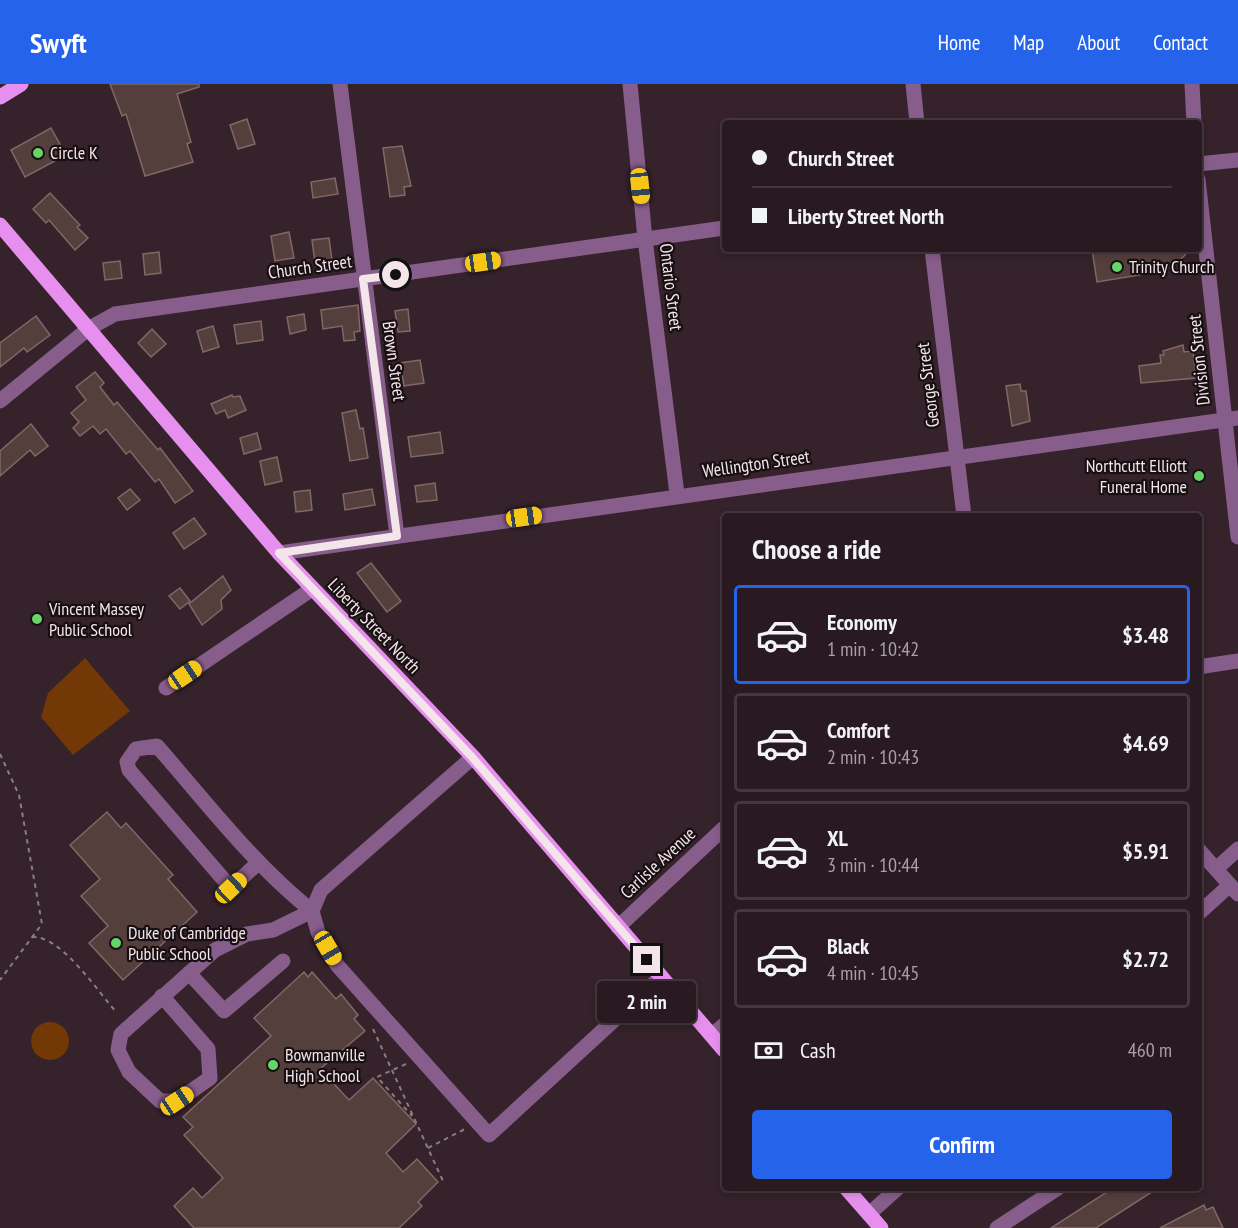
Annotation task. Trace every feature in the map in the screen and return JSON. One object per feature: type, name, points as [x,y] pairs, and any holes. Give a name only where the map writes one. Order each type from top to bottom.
[{"type":"main road","points":[[0,97],[21,84]]},
{"type":"main road","name":"Liberty Street North","points":[[0,225],[279,553],[472,757],[722,1048]]},
{"type":"main road","points":[[849,1191],[881,1228]]},
{"type":"street","name":"Brown Street","points":[[340,84],[397,536]]},
{"type":"street","name":"Ontario Street","points":[[630,84],[645,239],[677,495]]},
{"type":"street","points":[[913,84],[917,120]]},
{"type":"street","points":[[1192,84],[1194,120]]},
{"type":"street","points":[[1202,164],[1238,160]]},
{"type":"street","name":"Division Street","points":[[1202,207],[1231,418],[1238,537]]},
{"type":"street","name":"Church Street","points":[[0,401],[88,329],[115,314],[722,228]]},
{"type":"street","name":"George Street","points":[[932,252],[964,513]]},
{"type":"street","name":"Wellington Street","points":[[279,553],[1231,418]]},
{"type":"street","points":[[166,688],[312,589]]},
{"type":"street","points":[[1202,666],[1238,662]]},
{"type":"street","points":[[259,862],[231,888],[129,770],[127,762],[136,749],[157,747],[259,862],[278,884],[312,911],[318,932],[337,965],[489,1135],[661,977]]},
{"type":"street","points":[[162,996],[208,1049],[210,1078],[177,1101],[160,1101],[129,1072],[118,1050],[121,1034],[162,996],[215,950],[247,934],[273,930],[312,911],[321,890],[472,757]]},
{"type":"street","name":"Carlisle Avenue","points":[[618,927],[722,830]]},
{"type":"street","points":[[1216,869],[1238,849]]},
{"type":"street","points":[[1202,853],[1234,889],[1202,911]]},
{"type":"street","points":[[189,973],[224,1011],[283,961]]},
{"type":"street","points":[[712,1035],[722,1027]]},
{"type":"street","points":[[869,1214],[895,1191]]},
{"type":"street","points":[[997,1228],[1053,1191]]},
{"type":"path","points":[[0,754],[18,795],[42,924],[0,980]]},
{"type":"path","points":[[32,937],[41,936],[60,948],[117,1013]]},
{"type":"path","points":[[374,1006],[372,1027],[443,1181]]},
{"type":"path","points":[[415,1119],[377,1077],[420,1057]]},
{"type":"path","points":[[428,1148],[478,1123]]},
{"type":"shaded area","points":[[85,658],[130,711],[73,755],[41,717],[48,693]]},
{"type":"shaded area","points":[[50,1022],[64,1027],[69,1041],[64,1055],[50,1060],[36,1055],[31,1041],[36,1027]]},
{"type":"building","points":[[110,84],[199,84],[199,87],[177,94],[191,142],[187,144],[193,162],[145,176],[126,114],[122,116]]},
{"type":"building","points":[[247,119],[255,144],[238,149],[230,125]]},
{"type":"building","name":"Circle K","points":[[51,128],[66,155],[25,177],[11,150]]},
{"type":"building","points":[[402,146],[411,186],[404,187],[405,195],[390,197],[383,148]]},
{"type":"building","points":[[335,178],[338,194],[313,198],[311,182]]},
{"type":"building","points":[[50,193],[80,225],[77,227],[88,238],[75,250],[49,220],[46,223],[33,209]]},
{"type":"building","points":[[289,232],[294,258],[275,261],[271,236]]},
{"type":"building","points":[[329,238],[332,261],[315,263],[312,240]]},
{"type":"building","points":[[159,252],[161,273],[145,275],[143,254]]},
{"type":"building","name":"Trinity Church","points":[[1092,252],[1188,252],[1175,265],[1162,271],[1139,268],[1140,275],[1097,282]]},
{"type":"building","points":[[120,261],[122,278],[105,280],[103,263]]},
{"type":"building","points":[[358,305],[360,331],[354,332],[355,340],[344,341],[342,326],[323,329],[321,310]]},
{"type":"building","points":[[408,309],[410,331],[398,332],[395,311]]},
{"type":"building","points":[[304,314],[306,330],[290,334],[287,317]]},
{"type":"building","points":[[36,316],[50,335],[27,352],[24,348],[0,367],[0,343]]},
{"type":"building","points":[[261,321],[263,340],[237,344],[234,325]]},
{"type":"building","points":[[213,326],[219,347],[203,352],[197,331]]},
{"type":"building","points":[[152,329],[166,344],[151,357],[138,343]]},
{"type":"building","points":[[1183,345],[1184,352],[1193,351],[1196,378],[1141,383],[1139,366],[1161,363],[1160,355],[1164,355],[1163,351]]},
{"type":"building","points":[[420,360],[424,383],[404,386],[400,363]]},
{"type":"building","points":[[95,372],[104,383],[100,387],[114,405],[117,402],[158,450],[160,448],[193,491],[175,503],[159,479],[155,482],[130,451],[126,454],[106,429],[100,434],[93,426],[80,436],[73,428],[79,422],[71,413],[86,400],[76,387]]},
{"type":"building","points":[[1020,384],[1021,391],[1026,391],[1030,421],[1012,426],[1006,386]]},
{"type":"building","points":[[232,395],[233,397],[240,396],[246,410],[228,418],[225,410],[216,414],[211,404]]},
{"type":"building","points":[[356,410],[360,429],[363,428],[368,458],[350,461],[342,413]]},
{"type":"building","points":[[31,424],[48,446],[35,456],[30,450],[0,476],[0,451]]},
{"type":"building","points":[[440,432],[443,453],[411,457],[408,437]]},
{"type":"building","points":[[257,433],[261,449],[244,454],[240,438]]},
{"type":"building","points":[[277,457],[282,481],[265,485],[260,461]]},
{"type":"building","points":[[435,483],[437,500],[417,502],[415,486]]},
{"type":"building","points":[[130,489],[140,500],[127,510],[118,498]]},
{"type":"building","points":[[372,489],[375,505],[345,510],[343,494]]},
{"type":"building","points":[[310,490],[312,510],[296,512],[294,492]]},
{"type":"building","points":[[194,518],[206,534],[184,549],[173,533]]},
{"type":"building","points":[[371,563],[401,601],[387,612],[357,573]]},
{"type":"building","points":[[223,576],[231,590],[221,600],[222,609],[202,625],[189,604]]},
{"type":"building","points":[[180,588],[190,601],[180,609],[169,596]]},
{"type":"building","points":[[107,812],[121,828],[126,823],[173,875],[168,879],[197,912],[123,980],[89,943],[108,926],[81,896],[100,879],[70,845]]},
{"type":"building","points":[[304,972],[308,977],[312,972],[336,999],[341,994],[358,1015],[354,1019],[365,1031],[320,1069],[349,1100],[373,1078],[416,1124],[386,1153],[403,1172],[417,1159],[438,1182],[418,1202],[422,1206],[399,1228],[194,1228],[174,1206],[193,1188],[202,1198],[223,1178],[184,1135],[193,1127],[183,1117],[271,1036],[254,1018]]},
{"type":"building","points":[[1108,1191],[1153,1191],[1096,1228],[1051,1228]]},
{"type":"building","points":[[1204,1205],[1206,1210],[1213,1207],[1223,1228],[1160,1228]]},
{"type":"place","name":"Circle K","points":[[38,153]]},
{"type":"place","name":"Trinity Church","points":[[1117,267]]},
{"type":"place","name":"Northcutt Elliott Funeral Home","points":[[1199,476]]},
{"type":"place","name":"Vincent Massey Public School","points":[[37,619]]},
{"type":"place","name":"Duke of Cambridge Public School","points":[[116,943]]},
{"type":"place","name":"Bowmanville High School","points":[[273,1065]]},
{"type":"route","points":[[396,275],[363,279],[397,536],[279,553],[472,757],[647,960]]}]
